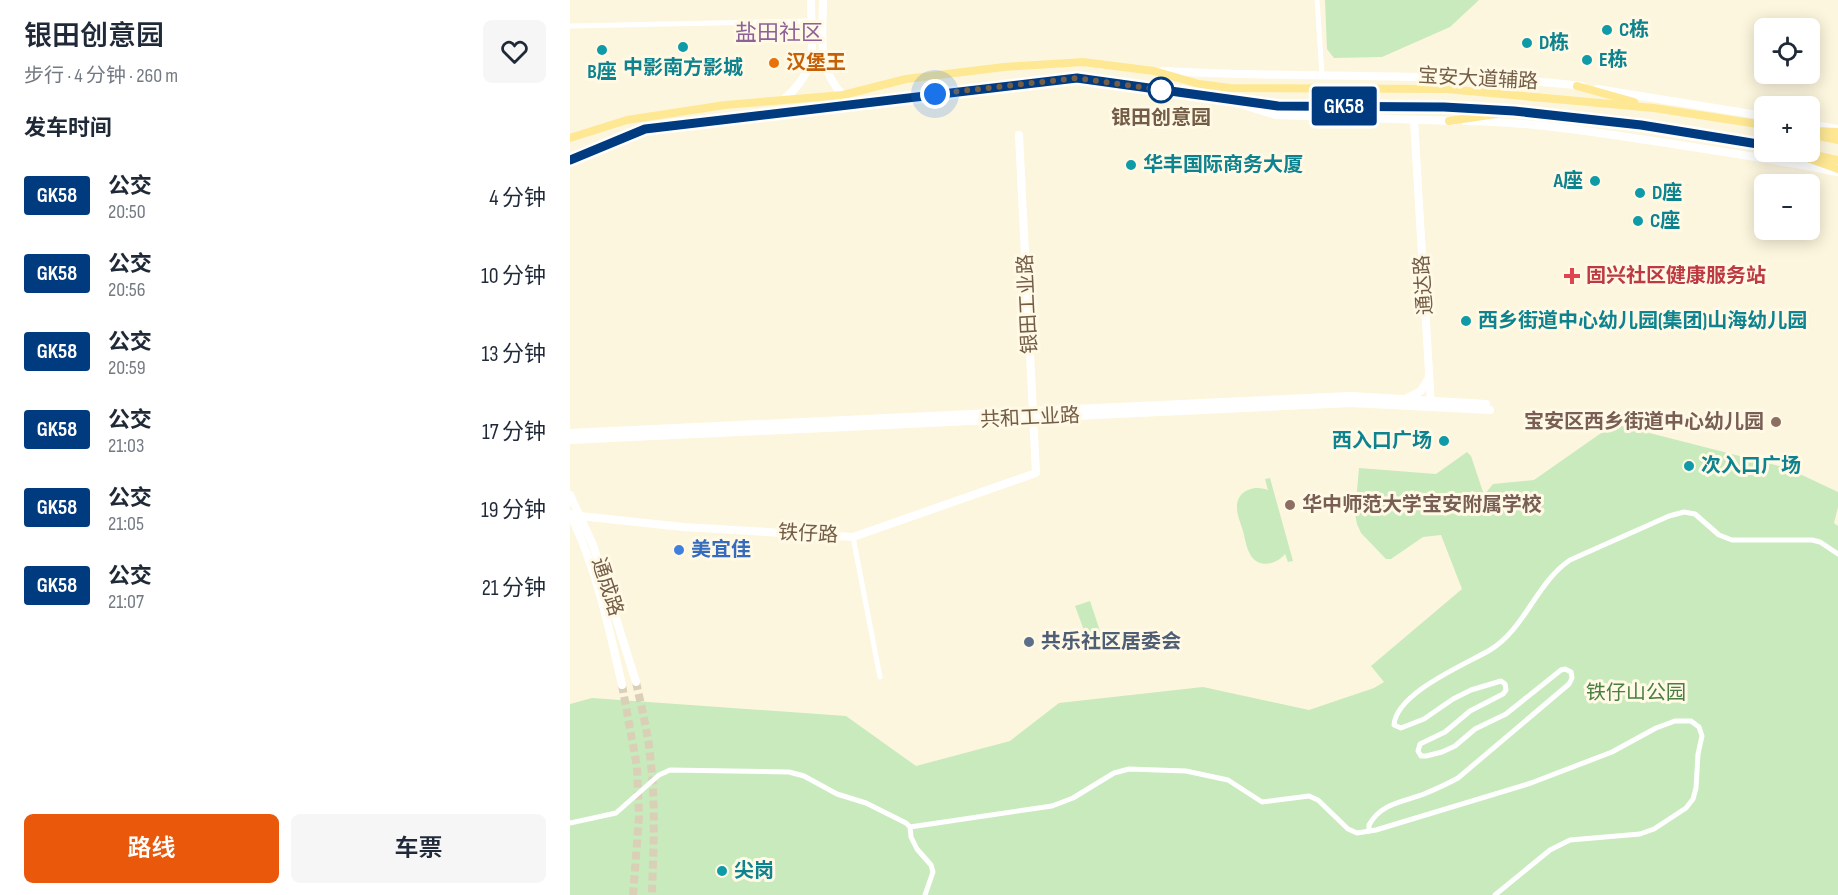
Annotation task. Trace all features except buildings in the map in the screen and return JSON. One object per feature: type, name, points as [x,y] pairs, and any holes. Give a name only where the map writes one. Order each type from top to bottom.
[{"type":"main road","points":[[570,136],[627,120],[725,105],[843,94],[906,80],[1083,62],[1154,71],[1199,84],[1230,88],[1446,89],[1654,108],[1754,124]]},
{"type":"main road","points":[[570,160],[645,129],[1077,78],[1278,106],[1444,107],[1514,111],[1641,125],[1754,143]]},
{"type":"main road","points":[[1577,86],[1654,108]]},
{"type":"main road","points":[[1449,121],[1514,111]]},
{"type":"main road","points":[[1820,132],[1838,131]]},
{"type":"main road","points":[[1820,135],[1838,140]]},
{"type":"main road","points":[[1820,156],[1838,160]]},
{"type":"main road","points":[[1817,162],[1838,170]]},
{"type":"street","points":[[811,0],[812,63],[817,66],[822,64],[823,60]]},
{"type":"street","points":[[823,0],[823,60],[830,79],[843,94]]},
{"type":"street","points":[[1317,0],[1322,74]]},
{"type":"street","points":[[570,26],[811,21]]},
{"type":"street","points":[[784,99],[798,87],[807,74],[812,59]]},
{"type":"street","name":"宝安大道辅路","points":[[1154,71],[1234,75],[1421,76],[1577,86],[1754,114]]},
{"type":"street","points":[[1227,100],[1276,115],[1492,122],[1634,137],[1838,170]]},
{"type":"street","name":"通达路","points":[[1414,120],[1431,404]]},
{"type":"street","points":[[1820,127],[1838,131]]},
{"type":"street","name":"银田工业路","points":[[1019,135],[1036,473]]},
{"type":"street","points":[[1397,399],[1414,396],[1421,392],[1428,381],[1429,369]]},
{"type":"street","name":"共和工业路","points":[[570,440],[1350,396],[1431,404]]},
{"type":"street","name":"共和工业路","points":[[570,433],[1350,403],[1488,407]]},
{"type":"street","points":[[570,446],[581,439]]},
{"type":"street","name":"铁仔路","points":[[570,515],[683,527],[852,537],[1036,473]]},
{"type":"street","name":"通成路","points":[[570,495],[593,545],[636,682]]},
{"type":"street","points":[[1369,828],[1380,810],[1424,794],[1458,778],[1569,684],[1572,678],[1571,672],[1565,669],[1560,670],[1506,714],[1475,729],[1455,746],[1434,754],[1421,756],[1418,750],[1420,744],[1445,732],[1470,711],[1503,694],[1506,690],[1505,684],[1501,681],[1471,690],[1424,719],[1401,728],[1394,725],[1395,718],[1406,700],[1453,669],[1490,650],[1504,639],[1542,586],[1562,566],[1578,556],[1679,513],[1695,514],[1719,535],[1732,540],[1812,540],[1820,542],[1838,554]]},
{"type":"street","name":"通成路","points":[[570,515],[585,548],[622,685]]},
{"type":"street","points":[[852,537],[880,677]]},
{"type":"street","points":[[570,823],[616,813],[659,775],[670,770],[789,772],[804,776],[837,794],[866,803],[910,827],[1052,806],[1073,798],[1114,773],[1129,770],[1186,771],[1228,780],[1262,802],[1309,796],[1318,800],[1348,829],[1357,833],[1531,783],[1612,752],[1656,728],[1675,721],[1691,721],[1699,727],[1702,736],[1698,754],[1696,788],[1694,799],[1686,808],[1654,829],[1640,834],[1570,840],[1550,850],[1496,895]]},
{"type":"street","points":[[910,827],[911,837],[917,849],[931,865],[933,872],[925,895]]},
{"type":"green space","points":[[1325,0],[1479,0],[1450,27],[1382,57],[1334,58],[1327,49]]},
{"type":"green space","name":"铁仔山公园","points":[[1614,424],[1787,468],[1838,492],[1838,507],[1834,523],[1838,526],[1838,895],[570,895],[570,704],[592,698],[846,716],[916,766],[1010,741],[1059,703],[1203,687],[1309,710],[1374,688],[1384,682],[1371,666],[1462,589],[1441,535],[1423,537],[1391,559],[1386,559],[1361,533],[1355,514],[1359,468],[1436,474],[1467,452],[1471,456],[1484,495],[1493,484],[1534,480]]},
{"type":"green space","points":[[1270,478],[1293,561],[1288,562],[1285,554],[1277,561],[1267,564],[1253,559],[1238,517],[1239,497],[1247,490],[1263,488],[1268,490],[1265,479]]},
{"type":"green space","points":[[1090,601],[1100,631],[1086,636],[1075,606]]},
{"type":"tunnel","points":[[636,682],[647,733],[653,781],[652,895]]},
{"type":"tunnel","points":[[622,685],[637,767],[639,817],[633,895]]},
{"type":"bus line","name":"GK58","points":[[570,160],[645,129],[1077,78],[1278,106],[1444,107],[1514,111],[1641,125],[1754,143]]},
{"type":"place","name":"C栋","points":[[1607,30]]},
{"type":"place","name":"D栋","points":[[1527,43]]},
{"type":"place","name":"中影南方影城","points":[[683,47]]},
{"type":"place","name":"B座","points":[[602,50]]},
{"type":"place","name":"E栋","points":[[1587,60]]},
{"type":"place","name":"汉堡王","points":[[774,63]]},
{"type":"place","name":"银田创意园","points":[[1161,90]]},
{"type":"place","name":"华丰国际商务大厦","points":[[1131,165]]},
{"type":"place","name":"A座","points":[[1595,181]]},
{"type":"place","name":"D座","points":[[1640,193]]},
{"type":"place","name":"C座","points":[[1638,221]]},
{"type":"place","name":"固兴社区健康服务站","points":[[1572,276]]},
{"type":"place","name":"西乡街道中心幼儿园(集团)山海幼儿园","points":[[1466,321]]},
{"type":"place","name":"宝安区西乡街道中心幼儿园","points":[[1776,422]]},
{"type":"place","name":"西入口广场","points":[[1444,441]]},
{"type":"place","name":"次入口广场","points":[[1689,466]]},
{"type":"place","name":"华中师范大学宝安附属学校","points":[[1290,505]]},
{"type":"place","name":"美宜佳","points":[[679,550]]},
{"type":"place","name":"共乐社区居委会","points":[[1029,642]]},
{"type":"place","name":"尖岗","points":[[722,871]]},
{"type":"district","name":"盐田社区","points":[[779,33]]},
{"type":"route","points":[[935,94],[1077,78],[1161,90]]}]
